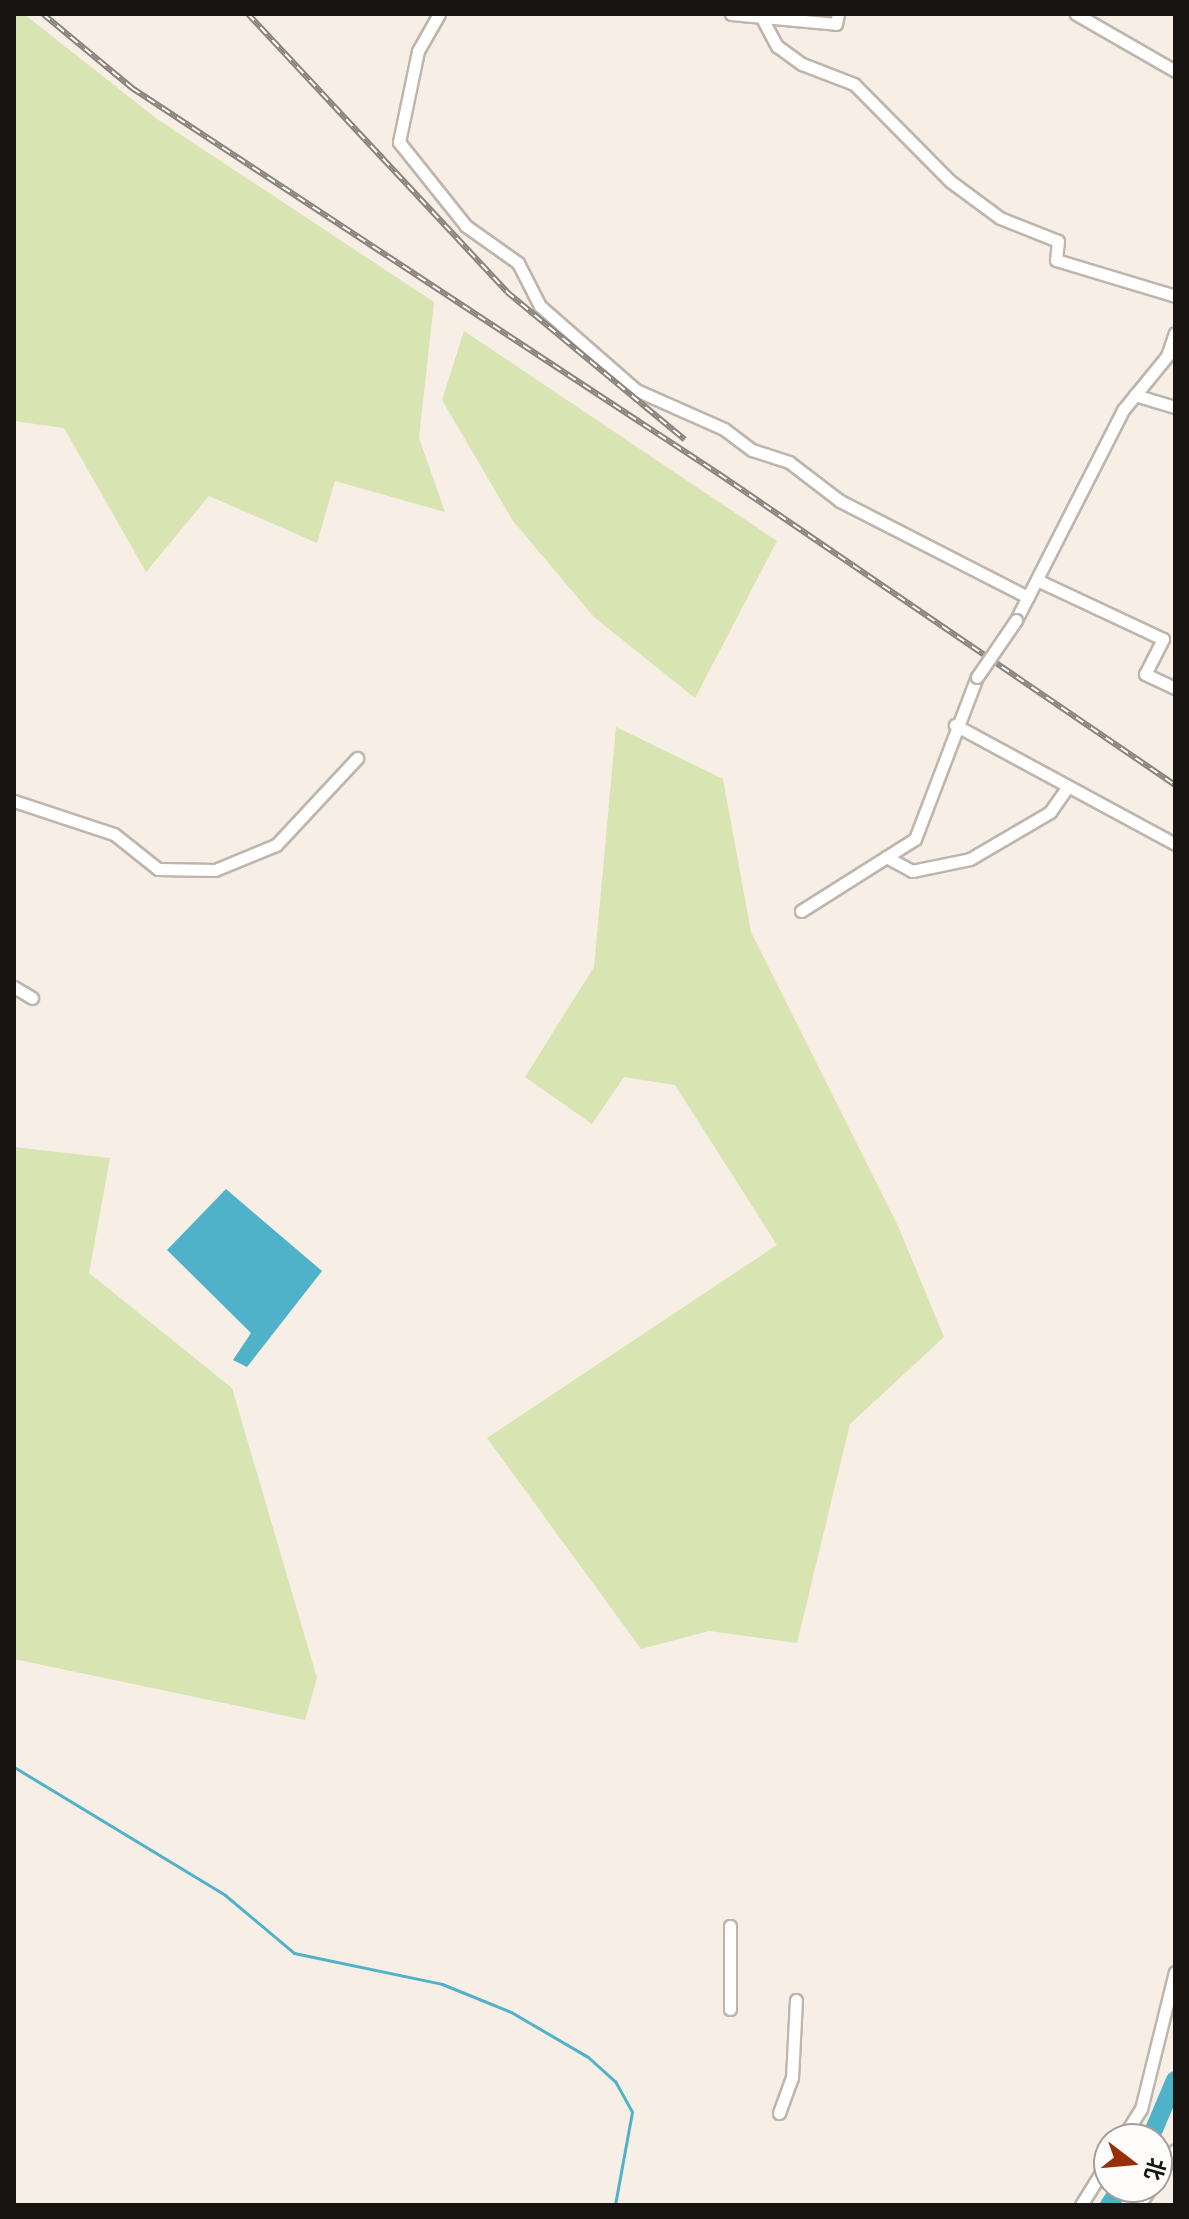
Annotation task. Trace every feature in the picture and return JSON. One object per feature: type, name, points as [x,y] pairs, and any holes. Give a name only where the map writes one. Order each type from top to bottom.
[{"type":"street","points":[[439,14],[418,51],[399,142],[466,226],[518,263],[540,306],[636,390],[724,429],[752,450],[789,462],[840,501],[1028,597]]},
{"type":"street","points":[[731,14],[763,20],[836,24],[838,14]]},
{"type":"street","points":[[1076,14],[1175,71]]},
{"type":"street","points":[[763,20],[777,46],[802,64],[854,84],[950,181],[1000,218],[1058,241],[1056,260],[1175,296]]},
{"type":"street","points":[[801,911],[915,839],[955,725],[977,677],[1016,620],[1135,395],[1167,356],[1175,333]]},
{"type":"street","points":[[1135,395],[1175,407]]},
{"type":"street","points":[[1037,580],[1163,639],[1145,674],[1175,688]]},
{"type":"street","points":[[955,725],[1175,844]]},
{"type":"street","points":[[14,801],[114,834],[158,869],[215,870],[276,845],[357,758]]},
{"type":"street","points":[[886,857],[912,871],[970,859],[1050,812],[1067,788]]},
{"type":"street","points":[[14,987],[32,998]]},
{"type":"street","points":[[730,1926],[730,2009]]},
{"type":"street","points":[[1132,2123],[1141,2109],[1175,1972]]},
{"type":"street","points":[[779,2113],[792,2078],[796,2000]]},
{"type":"street","points":[[1081,2205],[1093,2186]]},
{"type":"green space","points":[[14,14],[24,14],[157,119],[434,302],[419,438],[445,512],[335,481],[317,543],[209,496],[146,572],[64,428],[14,421]]},
{"type":"green space","points":[[464,331],[777,541],[695,698],[594,617],[513,521],[442,400]]},
{"type":"green space","points":[[616,727],[723,779],[751,932],[898,1226],[944,1337],[850,1424],[797,1643],[709,1631],[641,1649],[487,1438],[777,1245],[675,1085],[624,1077],[592,1124],[525,1077],[594,967]]},
{"type":"green space","points":[[14,1147],[110,1158],[89,1273],[232,1388],[317,1678],[305,1720],[14,1659]]},
{"type":"water","points":[[226,1189],[322,1271],[247,1367],[233,1360],[251,1333],[167,1250]]},
{"type":"waterway","points":[[14,1767],[225,1895],[294,1953],[442,1984],[511,2012],[588,2057],[615,2081],[632,2112],[615,2205]]},
{"type":"waterway","points":[[1157,2123],[1175,2080]]},
{"type":"railway","points":[[43,14],[132,88],[719,474],[1175,785]]},
{"type":"railway","points":[[248,14],[507,292],[685,440]]}]
